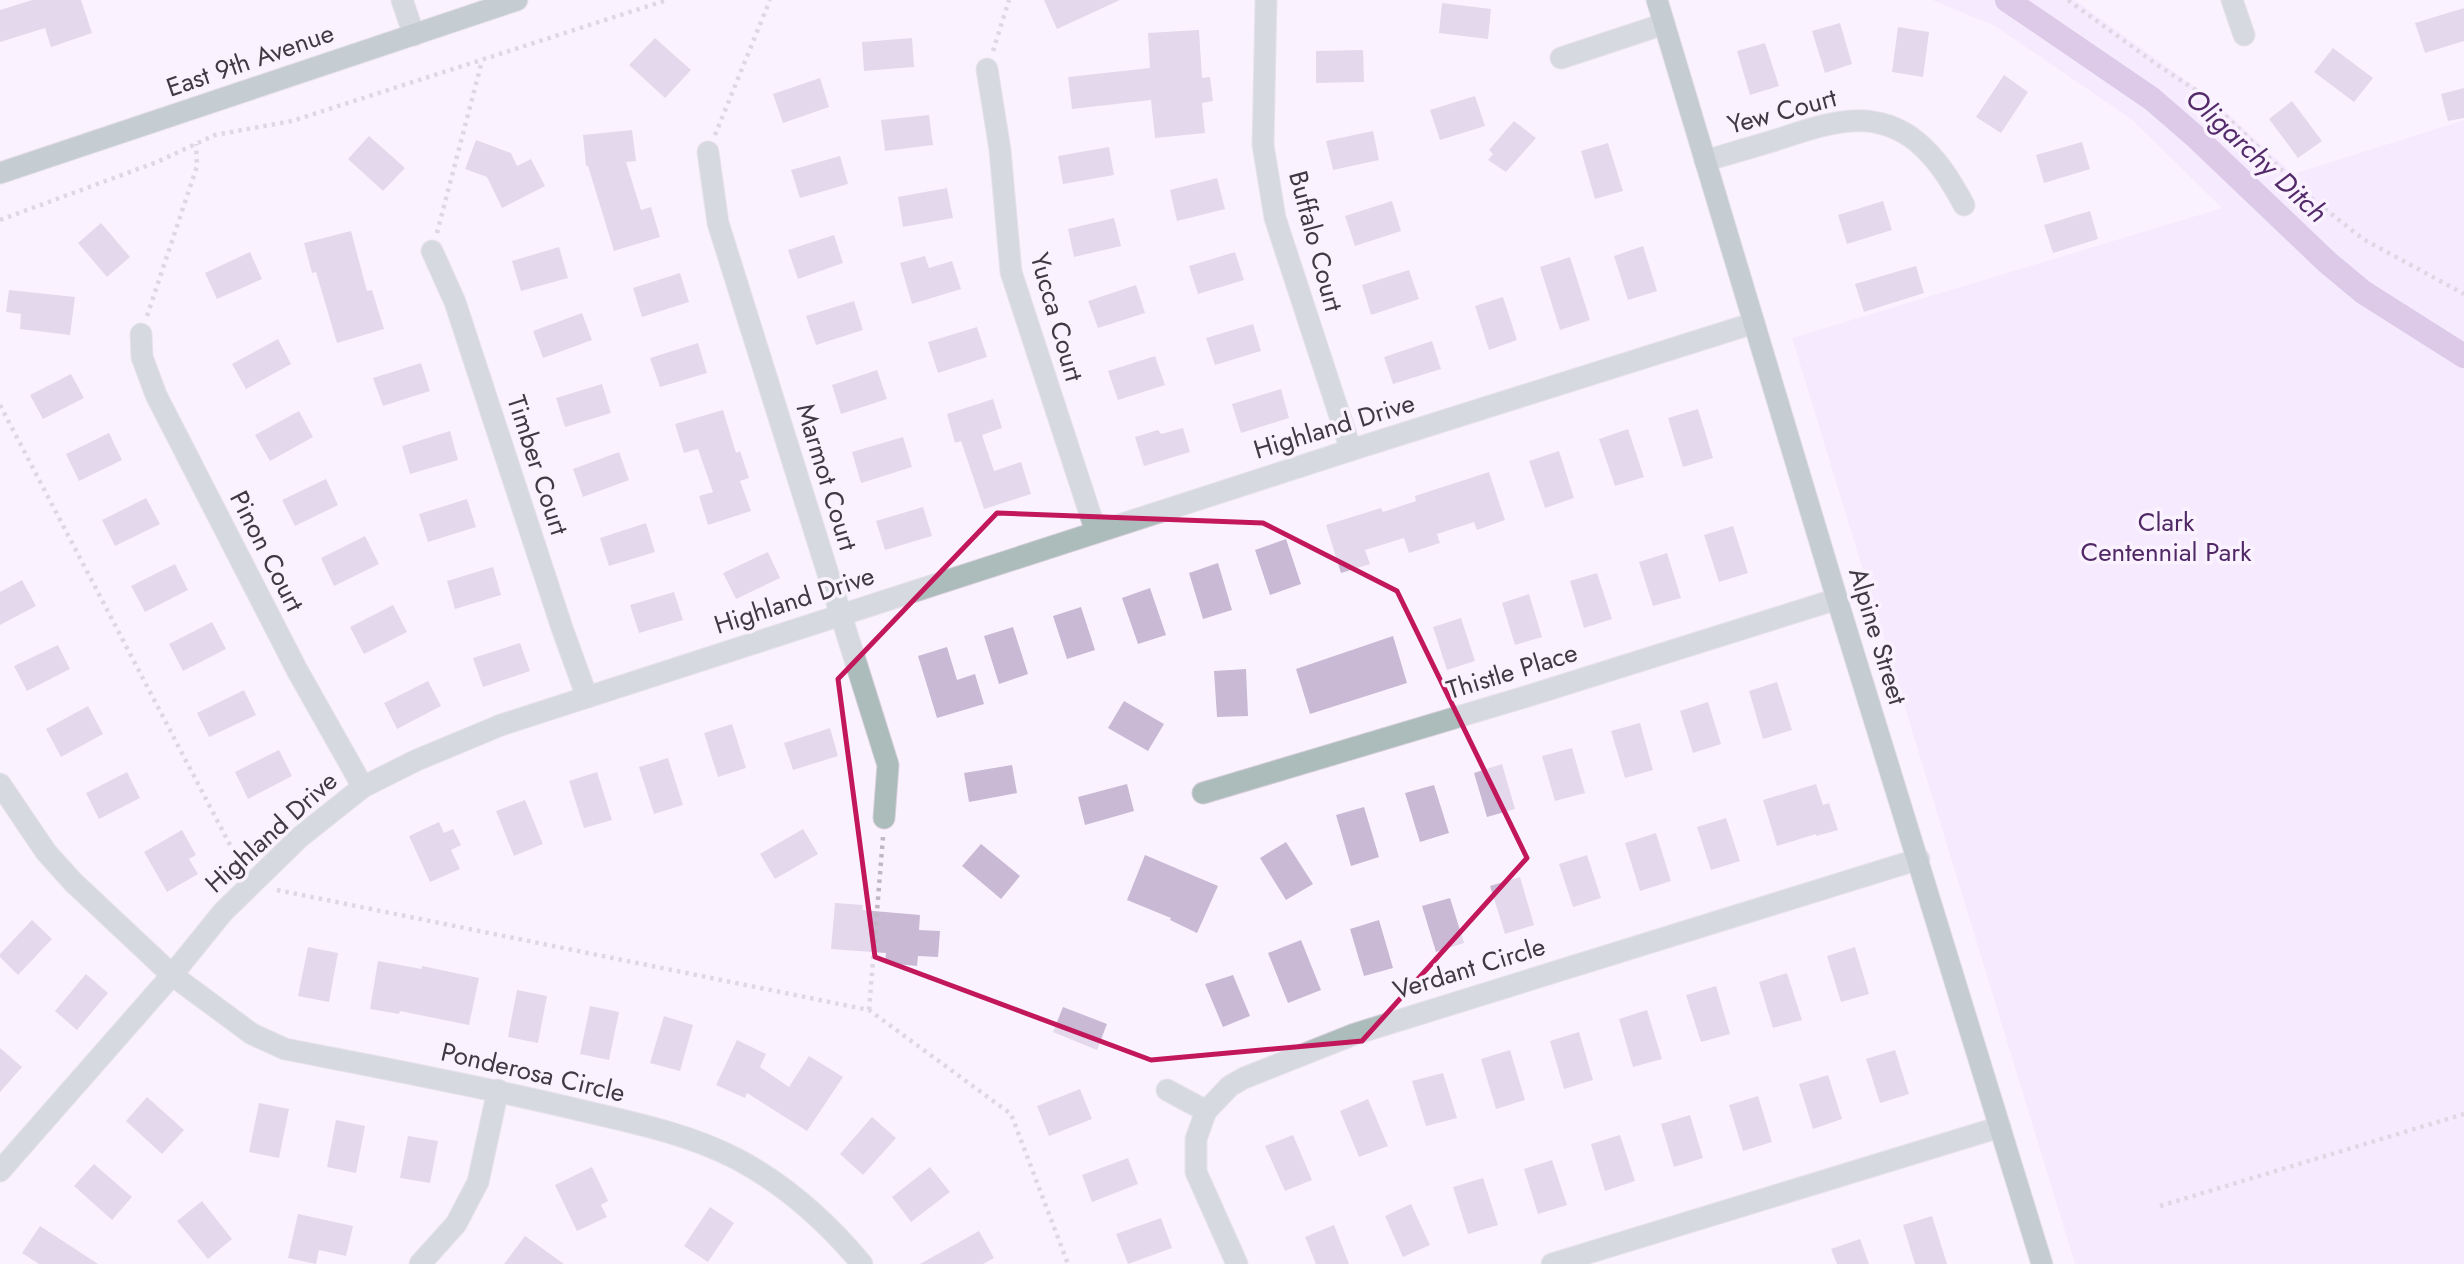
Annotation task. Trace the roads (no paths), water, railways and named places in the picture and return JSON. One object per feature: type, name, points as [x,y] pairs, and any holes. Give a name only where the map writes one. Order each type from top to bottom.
[{"type":"street","points":[[402,0],[414,35]]},
{"type":"street","name":"East 9th Avenue","points":[[0,173],[517,0]]},
{"type":"street","name":"Buffalo Court","points":[[1266,0],[1263,145],[1275,218],[1351,450]]},
{"type":"street","name":"Alpine Street","points":[[1657,0],[1837,599],[2042,1264]]},
{"type":"street","points":[[2232,0],[2245,35]]},
{"type":"street","points":[[1561,58],[1664,24]]},
{"type":"street","name":"Yucca Court","points":[[987,69],[1000,150],[1011,272],[1096,532]]},
{"type":"street","name":"Yew Court","points":[[1705,161],[1834,121],[1863,120],[1891,127],[1916,141],[1946,173],[1964,205]]},
{"type":"street","name":"Marmot Court","points":[[708,152],[719,223],[888,765],[884,818]]},
{"type":"street","name":"Timber Court","points":[[432,251],[455,302],[587,697]]},
{"type":"street","name":"Highland Drive","points":[[0,1171],[172,975],[223,912],[300,837],[363,787],[417,760],[501,725],[1351,450],[1754,323]]},
{"type":"street","name":"Pinon Court","points":[[141,334],[142,357],[156,395],[297,670],[363,787]]},
{"type":"street","name":"Thistle Place","points":[[1203,793],[1528,696],[1837,599]]},
{"type":"street","name":"Ponderosa Circle","points":[[0,785],[46,852],[73,883],[172,975],[252,1034],[285,1049],[498,1090],[670,1131],[737,1159],[798,1199],[838,1236],[862,1264]]},
{"type":"street","name":"Verdant Circle","points":[[1237,1264],[1196,1172],[1196,1139],[1206,1111],[1230,1086],[1354,1034],[1919,859]]},
{"type":"street","points":[[420,1264],[456,1224],[478,1182],[498,1090]]},
{"type":"street","points":[[1167,1090],[1206,1111]]},
{"type":"street","points":[[1552,1264],[2000,1128]]},
{"type":"waterway","name":"Oligarchy Ditch","points":[[2007,0],[2152,99],[2197,138],[2327,262],[2363,292],[2464,356]]},
{"type":"park label","name":"Clark Centennial Park","points":[[2166,537]]}]
